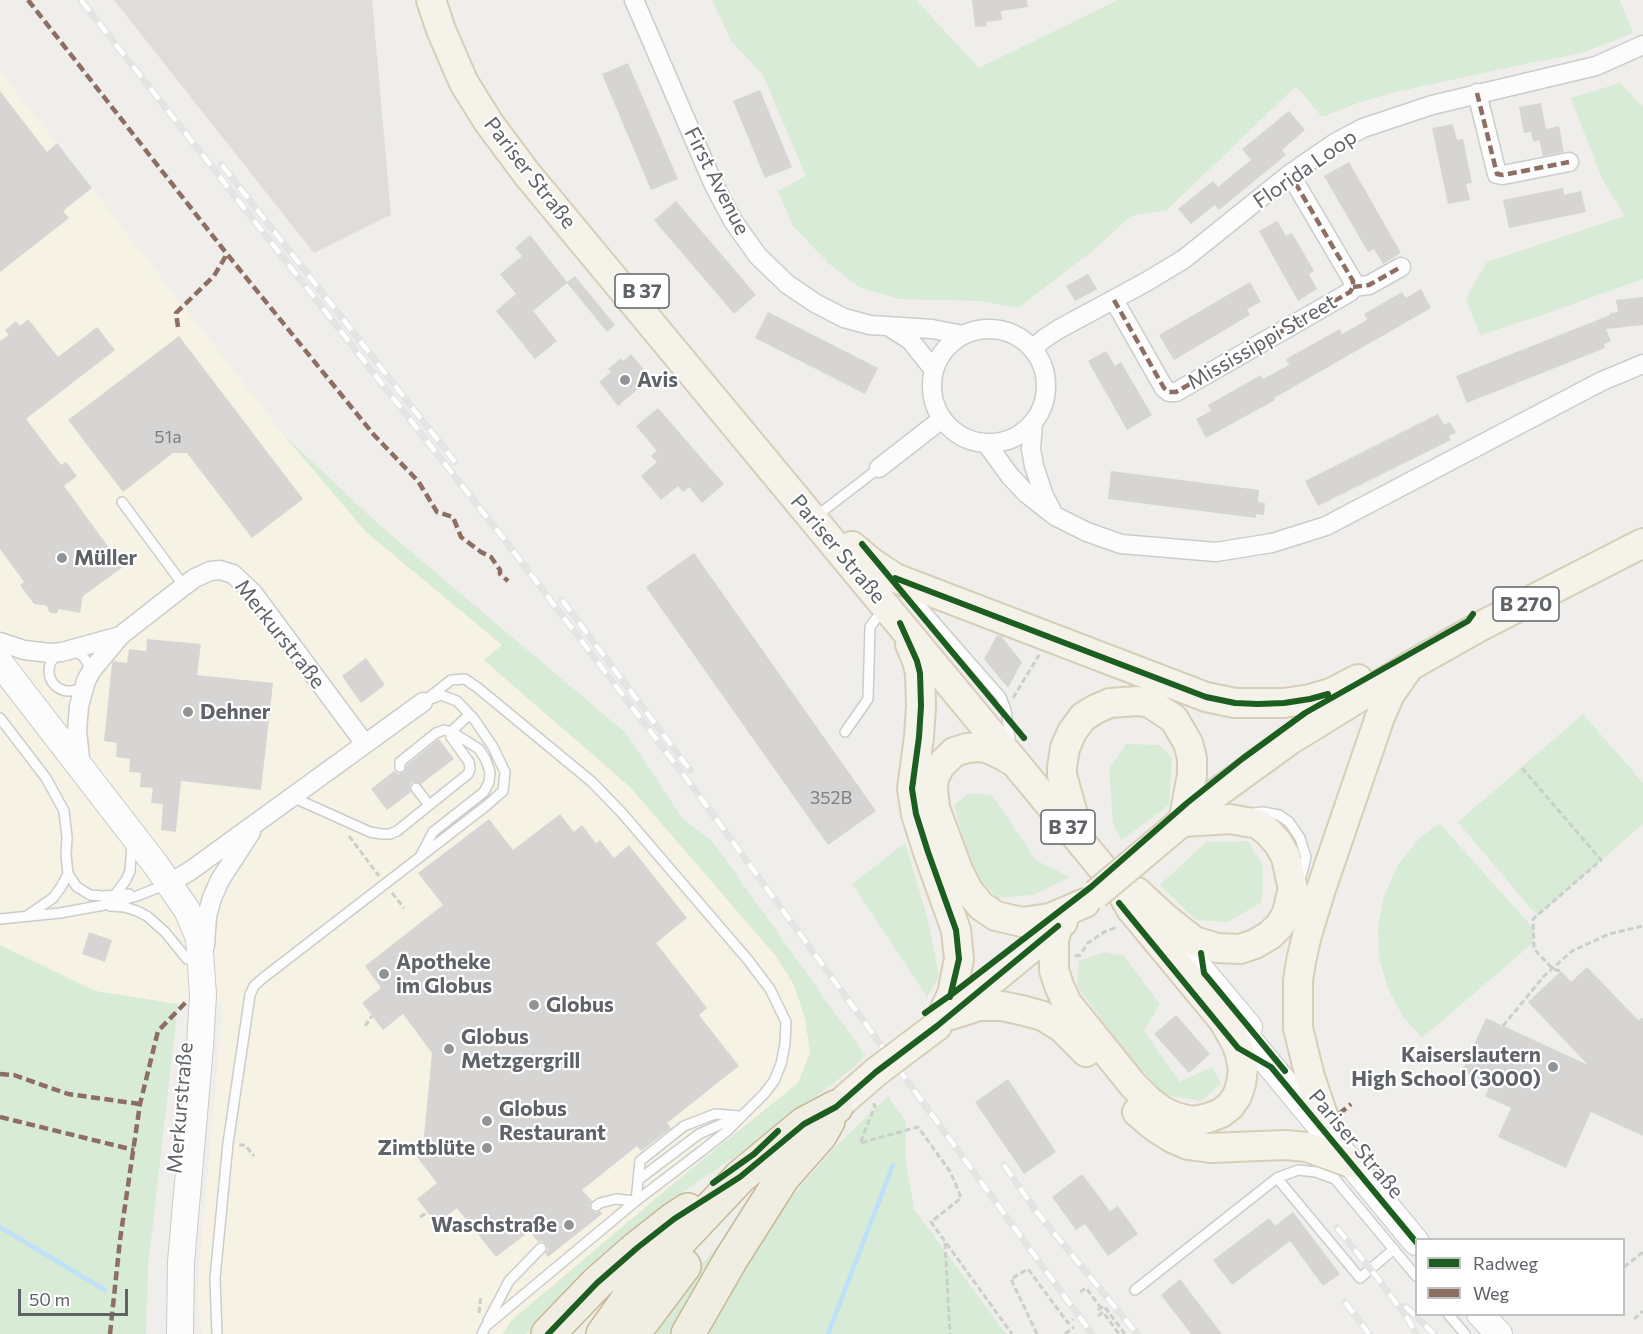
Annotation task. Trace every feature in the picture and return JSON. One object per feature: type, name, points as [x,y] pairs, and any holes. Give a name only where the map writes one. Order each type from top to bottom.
[{"type":"highway","name":"B 270","points":[[603,1334],[655,1267],[740,1177],[804,1124],[836,1107]]},
{"type":"highway","name":"B 270","points":[[633,1334],[665,1289],[751,1187],[836,1107]]},
{"type":"highway","points":[[688,1334],[731,1258],[783,1177],[820,1135],[836,1107]]},
{"type":"highway","points":[[548,1334],[597,1283],[637,1248],[674,1219],[740,1177]]},
{"type":"main road","name":"Pariser Straße","points":[[431,0],[464,83],[489,123],[527,174],[893,614],[1113,887]]},
{"type":"main road","name":"Pariser Straße","points":[[451,0],[457,22],[478,74],[502,114],[539,165],[1073,814],[1113,887]]},
{"type":"main road","name":"B 270","points":[[836,1107],[876,1072],[944,1020],[1058,926],[1113,887],[1214,795],[1290,740],[1410,666],[1479,627],[1643,543]]},
{"type":"main road","points":[[852,546],[895,578],[1206,697],[1235,704],[1284,703],[1310,699],[1331,693],[1357,679],[1410,666]]},
{"type":"main road","points":[[893,614],[917,662],[920,673],[919,737],[912,789],[916,814],[956,930],[959,959],[944,1020]]},
{"type":"main road","points":[[1324,1118],[1310,1077],[1298,1028],[1298,981],[1301,961],[1321,889],[1380,717],[1390,694],[1410,666]]},
{"type":"main road","points":[[1073,814],[1065,788],[1062,767],[1065,748],[1072,732],[1083,717],[1110,703],[1138,701],[1150,704],[1174,719],[1188,742],[1192,758],[1192,776],[1183,822],[1230,819],[1258,825],[1273,837],[1286,857],[1293,889],[1287,913],[1270,935],[1255,944],[1229,950],[1194,941],[1164,917],[1113,887]]},
{"type":"main road","points":[[1017,766],[994,750],[978,747],[967,748],[954,753],[946,760],[934,778],[935,808],[958,870],[968,890],[981,906],[996,916],[1022,922],[1050,918],[1113,887]]},
{"type":"main road","points":[[1058,926],[1054,940],[1054,970],[1067,1004],[1133,1085],[1148,1100],[1173,1116],[1194,1120],[1221,1113],[1237,1096],[1241,1084],[1243,1069],[1240,1053],[1232,1034],[1223,1020],[1113,887]]},
{"type":"main road","points":[[944,1020],[979,1006],[1002,1006],[1043,1016],[1062,1028],[1079,1044],[1137,1112],[1156,1128],[1188,1145],[1210,1148],[1285,1145],[1307,1148],[1351,1163]]},
{"type":"street","name":"First Avenue","points":[[633,0],[713,183],[733,221],[758,256],[787,284],[815,303],[844,318],[870,325],[932,329],[963,335]]},
{"type":"street","name":"Florida Loop","points":[[1032,349],[1059,329],[1184,259],[1290,174],[1335,143],[1363,128],[1477,93],[1596,66],[1643,45]]},
{"type":"street","points":[[1477,93],[1497,174],[1503,175],[1569,162]]},
{"type":"street","name":"Mississippi Street","points":[[1114,300],[1164,388],[1169,392],[1176,392],[1350,292],[1353,281],[1290,174]]},
{"type":"street","name":"Mississippi Street","points":[[1353,287],[1369,285],[1401,267]]},
{"type":"street","name":"First Avenue","points":[[886,326],[910,340],[934,370]]},
{"type":"street","points":[[992,329],[1007,332],[1021,339],[1032,349],[1044,372],[1045,398],[1033,422],[1020,434],[1004,441],[987,443],[974,441],[951,429],[942,419],[936,408],[932,382],[939,359],[953,341],[977,330],[992,329]]},
{"type":"street","points":[[987,443],[998,460],[1028,494],[1055,516],[1087,532],[1121,544],[1216,552],[1272,543],[1326,526],[1602,381],[1643,364]]},
{"type":"street","points":[[879,468],[942,419]]},
{"type":"street","points":[[1033,422],[1034,466],[1044,496],[1055,516]]},
{"type":"street","name":"Merkurstraße","points":[[81,769],[77,731],[79,706],[86,681],[99,661],[120,636],[184,586],[210,571],[220,570],[233,574],[244,583],[365,744]]},
{"type":"street","name":"Merkurstraße","points":[[0,642],[41,653],[62,652],[120,636]]},
{"type":"street","name":"Merkurstraße","points":[[0,663],[132,835],[157,888],[182,927],[187,959],[188,1000],[167,1260],[176,1331]]},
{"type":"street","name":"Merkurstraße","points":[[157,888],[190,871],[423,702]]},
{"type":"street","name":"Merkurstraße","points":[[176,1331],[200,1046],[206,923],[212,898],[227,868],[261,820]]},
{"type":"street","name":"Pariser Straße","points":[[1113,887],[1324,1118],[1424,1238]]},
{"type":"street","name":"Pariser Straße","points":[[1113,887],[1145,914],[1351,1163],[1405,1246]]},
{"type":"street","name":"Merkurstraße","points":[[157,888],[187,910],[199,938],[203,995]]},
{"type":"lane","points":[[822,511],[879,468]]},
{"type":"lane","points":[[122,502],[184,586]]},
{"type":"lane","points":[[895,578],[1001,697],[1006,710],[1010,739]]},
{"type":"lane","points":[[845,732],[868,699],[870,627],[893,614]]},
{"type":"lane","points":[[62,652],[75,652],[85,660],[88,669],[86,681],[80,687],[66,691],[55,685],[49,675],[50,664],[62,652]]},
{"type":"lane","points":[[423,702],[451,680],[465,679],[592,782],[622,813],[748,960],[770,989],[786,1022],[781,1064],[774,1081],[764,1094],[727,1131],[636,1201],[484,1330]]},
{"type":"lane","points":[[217,1334],[215,1278],[225,1166],[250,995],[254,986],[486,806],[502,791],[506,772],[493,747],[470,715],[457,701],[441,695],[423,702]]},
{"type":"lane","points":[[292,797],[370,832],[390,834],[468,774],[469,762],[451,737],[452,732],[470,715]]},
{"type":"lane","points":[[0,718],[46,778],[64,811],[68,874],[76,887],[90,895],[115,895],[157,888]]},
{"type":"lane","points":[[399,767],[400,762],[436,733],[444,730],[452,732],[479,749],[490,772],[489,782],[484,792],[433,832],[420,856]]},
{"type":"lane","points":[[416,788],[429,805]]},
{"type":"lane","points":[[115,895],[130,871],[132,835]]},
{"type":"lane","points":[[27,916],[53,898],[68,874]]},
{"type":"lane","points":[[0,918],[104,905],[157,888]]},
{"type":"lane","points":[[104,905],[137,910],[147,916],[165,932],[187,959]]},
{"type":"lane","points":[[1240,1053],[1271,1067]]},
{"type":"lane","points":[[636,1201],[640,1161],[684,1126],[716,1114],[740,1116]]},
{"type":"lane","points":[[638,1180],[699,1134],[740,1116]]},
{"type":"lane","points":[[1135,1290],[1277,1178],[1298,1170],[1316,1172],[1335,1179],[1405,1246],[1415,1273]]},
{"type":"lane","points":[[1277,1178],[1360,1278],[1405,1246]]},
{"type":"lane","points":[[596,1206],[616,1199],[636,1201]]},
{"type":"lane","points":[[484,1330],[509,1281],[541,1248]]},
{"type":"lane","points":[[1450,1316],[1465,1334]]},
{"type":"path","points":[[1011,701],[1039,655]]},
{"type":"path","points":[[1522,768],[1601,860],[1533,919],[1534,950],[1553,969],[1561,971]]},
{"type":"path","points":[[353,841],[380,877]]},
{"type":"path","points":[[1072,957],[1080,955],[1088,943],[1104,932],[1124,924]]},
{"type":"path","points":[[1503,1026],[1544,976],[1572,951],[1609,934],[1643,926]]},
{"type":"path","points":[[365,1026],[372,1016]]},
{"type":"path","points":[[875,1106],[860,1143],[918,1127],[953,1177],[961,1198],[931,1222],[1012,1334]]},
{"type":"path","points":[[420,1217],[428,1212]]},
{"type":"path","points":[[945,1242],[950,1334]]},
{"type":"path","points":[[1625,1266],[1643,1252]]},
{"type":"path","points":[[1037,1334],[1011,1279],[1028,1269],[1068,1323],[1073,1319]]},
{"type":"path","points":[[1080,1292],[1086,1288],[1099,1309],[1104,1306],[1125,1334]]},
{"type":"path","points":[[1634,1319],[1643,1311]]},
{"type":"path","points":[[1098,1316],[1103,1312],[1119,1334]]},
{"type":"path","points":[[1065,1334],[1074,1327]]},
{"type":"shaded area","points":[[114,0],[372,0],[391,215],[314,253]]},
{"type":"shaded area","points":[[0,71],[283,434],[366,532],[503,645],[484,661],[630,787],[775,955],[794,985],[805,1018],[810,1052],[798,1083],[680,1178],[512,1320],[503,1334],[202,1334],[197,1293],[223,1005],[178,1004],[95,991],[0,945]]},
{"type":"green space","points":[[712,0],[916,0],[979,68],[1118,0],[1620,0],[1633,33],[1582,53],[1391,93],[1322,117],[1296,86],[1167,210],[1131,216],[1096,248],[1018,308],[980,301],[899,299],[861,288],[828,263],[793,226],[778,191],[806,176],[763,75],[732,42]]},
{"type":"green space","points":[[1620,83],[1643,107],[1643,279],[1480,335],[1466,298],[1487,262],[1625,216],[1602,179],[1571,98]]},
{"type":"green space","points":[[283,434],[377,523],[627,734],[682,818],[713,842],[865,1055],[853,1068],[754,1144],[660,1210],[545,1319],[525,1334],[503,1334],[512,1320],[680,1178],[798,1083],[810,1052],[805,1018],[794,985],[775,955],[630,787],[484,660],[502,645],[366,532]]},
{"type":"green space","points":[[1583,714],[1643,783],[1643,824],[1537,916],[1458,822]]},
{"type":"green space","points":[[1126,744],[1159,745],[1172,757],[1169,805],[1121,841],[1113,822],[1109,768]]},
{"type":"green space","points":[[969,793],[992,795],[1037,861],[1070,877],[1033,895],[997,898],[972,871],[954,805]]},
{"type":"green space","points":[[1439,823],[1534,929],[1533,943],[1422,1038],[1403,1017],[1388,988],[1379,959],[1378,926],[1384,896],[1398,865],[1419,839]]},
{"type":"green space","points":[[1248,841],[1263,866],[1262,902],[1228,922],[1196,920],[1160,885],[1206,842]]},
{"type":"green space","points":[[905,843],[928,920],[939,976],[927,997],[852,884]]},
{"type":"green space","points":[[0,945],[95,991],[178,1004],[148,1266],[146,1334],[0,1334]]},
{"type":"green space","points":[[1105,952],[1124,956],[1160,1004],[1144,1031],[1180,1082],[1212,1067],[1221,1083],[1201,1101],[1165,1095],[1130,1058],[1077,986],[1079,961]]},
{"type":"green space","points":[[888,1096],[906,1122],[905,1158],[914,1209],[1006,1334],[706,1334],[721,1302],[781,1210],[831,1151]]},
{"type":"green space","points":[[762,1197],[678,1334],[642,1334],[679,1290]]},
{"type":"building","points":[[972,0],[1027,0],[1028,7],[1001,11],[1002,20],[986,22],[987,26],[975,27]]},
{"type":"building","points":[[628,63],[678,179],[651,190],[602,74]]},
{"type":"building","points":[[760,90],[792,167],[765,178],[733,101]]},
{"type":"building","points":[[0,91],[47,152],[57,143],[92,188],[63,211],[69,218],[0,272]]},
{"type":"building","points":[[1541,103],[1546,129],[1559,126],[1564,152],[1543,156],[1539,140],[1533,142],[1531,132],[1524,133],[1519,107]]},
{"type":"building","points":[[1289,111],[1305,130],[1282,150],[1286,155],[1219,210],[1215,205],[1191,224],[1178,209],[1213,181],[1218,187],[1251,160],[1242,149]]},
{"type":"building","points":[[1453,124],[1457,140],[1463,139],[1472,183],[1466,184],[1470,200],[1448,204],[1432,128]]},
{"type":"building","points":[[1349,162],[1401,253],[1383,264],[1374,249],[1368,252],[1324,176]]},
{"type":"building","points":[[1563,188],[1564,195],[1581,191],[1586,212],[1509,228],[1503,200]]},
{"type":"building","points":[[676,201],[756,295],[734,314],[654,220]]},
{"type":"building","points":[[1277,221],[1286,236],[1292,233],[1314,271],[1309,274],[1317,289],[1298,301],[1259,231]]},
{"type":"building","points":[[530,235],[567,282],[575,276],[615,325],[607,332],[567,283],[533,311],[557,341],[535,359],[496,311],[516,294],[500,274],[522,256],[515,248]]},
{"type":"building","points":[[1088,274],[1097,289],[1075,301],[1066,286]]},
{"type":"building","points":[[1250,282],[1261,302],[1247,309],[1250,315],[1174,360],[1159,335]]},
{"type":"building","points":[[1421,289],[1431,308],[1206,438],[1196,419],[1211,411],[1208,405],[1261,375],[1263,379],[1289,365],[1286,359],[1340,329],[1342,334],[1367,320],[1364,314],[1402,292],[1406,298]]},
{"type":"building","points":[[1643,297],[1643,325],[1606,329],[1611,341],[1604,344],[1605,348],[1467,403],[1456,376],[1610,315],[1610,313],[1618,312],[1616,300]]},
{"type":"building","points":[[768,312],[878,368],[865,394],[755,338]]},
{"type":"building","points":[[28,319],[58,357],[97,327],[115,350],[26,419],[61,465],[66,462],[77,476],[64,486],[123,567],[83,596],[80,613],[59,609],[56,614],[49,612],[47,606],[34,604],[20,585],[24,582],[0,549],[0,341],[9,335],[5,330],[16,321],[20,326]]},
{"type":"building","points":[[179,336],[303,499],[252,538],[187,453],[173,453],[123,492],[68,420]]},
{"type":"building","points":[[1106,351],[1115,366],[1121,362],[1152,415],[1127,430],[1088,361]]},
{"type":"building","name":"Avis","points":[[631,354],[651,378],[618,406],[599,382],[611,372],[608,369],[621,358],[623,361]]},
{"type":"building","points":[[658,408],[724,484],[702,503],[689,487],[683,492],[678,486],[661,500],[641,476],[657,462],[651,456],[657,451],[636,426]]},
{"type":"building","points":[[1438,414],[1444,425],[1450,422],[1456,433],[1449,436],[1451,440],[1318,506],[1305,481]]},
{"type":"building","points":[[1111,471],[1259,490],[1258,502],[1265,503],[1264,515],[1256,514],[1256,518],[1108,499]]},
{"type":"building","points":[[694,553],[876,811],[828,845],[646,587]]},
{"type":"building","points":[[997,635],[1001,636],[1022,662],[1008,688],[984,659]]},
{"type":"building","name":"Dehner","points":[[147,639],[201,644],[197,675],[273,683],[261,790],[181,781],[176,832],[161,830],[163,804],[151,803],[153,788],[140,787],[141,773],[129,772],[130,759],[116,757],[117,743],[104,741],[112,663],[114,661],[127,663],[129,649],[146,651]]},
{"type":"building","points":[[366,658],[385,685],[361,703],[342,676]]},
{"type":"building","points":[[439,739],[454,759],[421,784],[412,782],[411,792],[387,810],[371,789],[394,771],[399,774],[404,772],[407,765]]},
{"type":"building","points":[[560,814],[574,832],[582,825],[596,843],[600,840],[614,858],[629,845],[687,918],[656,943],[707,1008],[699,1015],[739,1066],[667,1123],[671,1128],[641,1151],[637,1146],[582,1190],[592,1201],[589,1206],[591,1210],[596,1213],[600,1211],[602,1214],[548,1257],[545,1253],[548,1249],[546,1244],[542,1241],[538,1242],[530,1231],[496,1257],[457,1208],[437,1224],[417,1199],[437,1183],[414,1153],[423,1146],[432,1053],[403,1014],[383,1030],[362,1003],[381,988],[365,966],[443,905],[418,873],[489,819],[513,850]]},
{"type":"building","points":[[89,932],[112,940],[105,962],[82,954]]},
{"type":"building","name":"Kaiserslautern High School (3000)","points":[[1587,967],[1638,1020],[1643,1018],[1643,1136],[1591,1112],[1566,1168],[1498,1137],[1511,1108],[1485,1096],[1491,1084],[1462,1071],[1486,1018],[1588,1065],[1528,1002],[1561,971],[1571,982]]},
{"type":"building","points":[[1176,1015],[1210,1054],[1189,1073],[1154,1034]]},
{"type":"building","points":[[1008,1079],[1056,1152],[1024,1174],[975,1102]]},
{"type":"building","points":[[1082,1174],[1110,1211],[1118,1206],[1138,1234],[1108,1256],[1085,1224],[1076,1230],[1052,1197]]},
{"type":"building","points":[[1293,1212],[1340,1274],[1323,1286],[1290,1241],[1232,1285],[1213,1260],[1269,1218],[1275,1226]]},
{"type":"building","points":[[1180,1279],[1222,1334],[1191,1334],[1161,1295]]},
{"type":"waterway","points":[[828,1334],[893,1165]]},
{"type":"waterway","points":[[0,1227],[105,1290]]},
{"type":"railway","points":[[81,0],[507,543],[692,786],[1092,1334]]},
{"type":"railway","points":[[222,165],[455,462]]},
{"type":"railway","points":[[562,600],[690,770]]},
{"type":"railway","points":[[1004,1165],[1036,1211],[1137,1334]]},
{"type":"railway","points":[[1337,1228],[1376,1276],[1408,1319],[1416,1334]]},
{"type":"railway","points":[[1345,1302],[1369,1334]]},
{"type":"railway","points":[[1405,1306],[1415,1316]]},
{"type":"railway","points":[[1415,1316],[1434,1334]]},
{"type":"marked path","points":[[28,0],[227,254],[374,435],[418,481],[437,512],[453,517],[461,537],[491,557],[500,570],[500,574],[508,581]]},
{"type":"marked path","points":[[1477,93],[1497,174],[1503,175],[1569,162]]},
{"type":"marked path","points":[[1114,300],[1164,388],[1169,392],[1176,392],[1350,292],[1353,281],[1290,174]]},
{"type":"marked path","points":[[178,327],[176,313],[214,276],[227,254]]},
{"type":"marked path","points":[[1353,287],[1369,285],[1401,267]]},
{"type":"marked path","points":[[110,1334],[120,1240],[140,1104],[158,1031],[188,1000]]},
{"type":"marked path","points":[[0,1074],[14,1075],[68,1094],[140,1104]]},
{"type":"marked path","points":[[1339,1114],[1351,1104]]},
{"type":"marked path","points":[[0,1117],[134,1150]]},
{"type":"cycle path","points":[[862,544],[1024,738]]},
{"type":"cycle path","points":[[895,578],[1206,697],[1235,703],[1258,704],[1284,703],[1328,694]]},
{"type":"cycle path","points":[[925,1013],[1091,887],[1187,803],[1305,713],[1468,621],[1473,614]]},
{"type":"cycle path","points":[[900,623],[920,673],[919,737],[912,789],[916,814],[956,930],[959,959],[950,997]]},
{"type":"cycle path","points":[[1119,903],[1238,1048],[1271,1067],[1415,1241]]},
{"type":"cycle path","points":[[548,1334],[597,1283],[637,1248],[674,1219],[740,1177],[804,1124],[836,1107],[876,1072],[937,1026],[1058,926]]},
{"type":"cycle path","points":[[1201,953],[1204,973],[1285,1071]]},
{"type":"cycle path","points":[[713,1183],[754,1154],[778,1131]]},
{"type":"place","name":"Avis","points":[[625,380]]},
{"type":"place","name":"Müller","points":[[62,558]]},
{"type":"place","name":"Dehner","points":[[188,712]]},
{"type":"place","name":"Apotheke im Globus","points":[[384,974]]},
{"type":"place","name":"Globus","points":[[534,1005]]},
{"type":"place","name":"Globus Metzgergrill","points":[[449,1049]]},
{"type":"place","name":"Kaiserslautern High School (3000)","points":[[1553,1067]]},
{"type":"place","name":"Globus Restaurant","points":[[487,1121]]},
{"type":"place","name":"Zimtblüte","points":[[487,1148]]},
{"type":"place","name":"Waschstraße","points":[[569,1225]]}]
